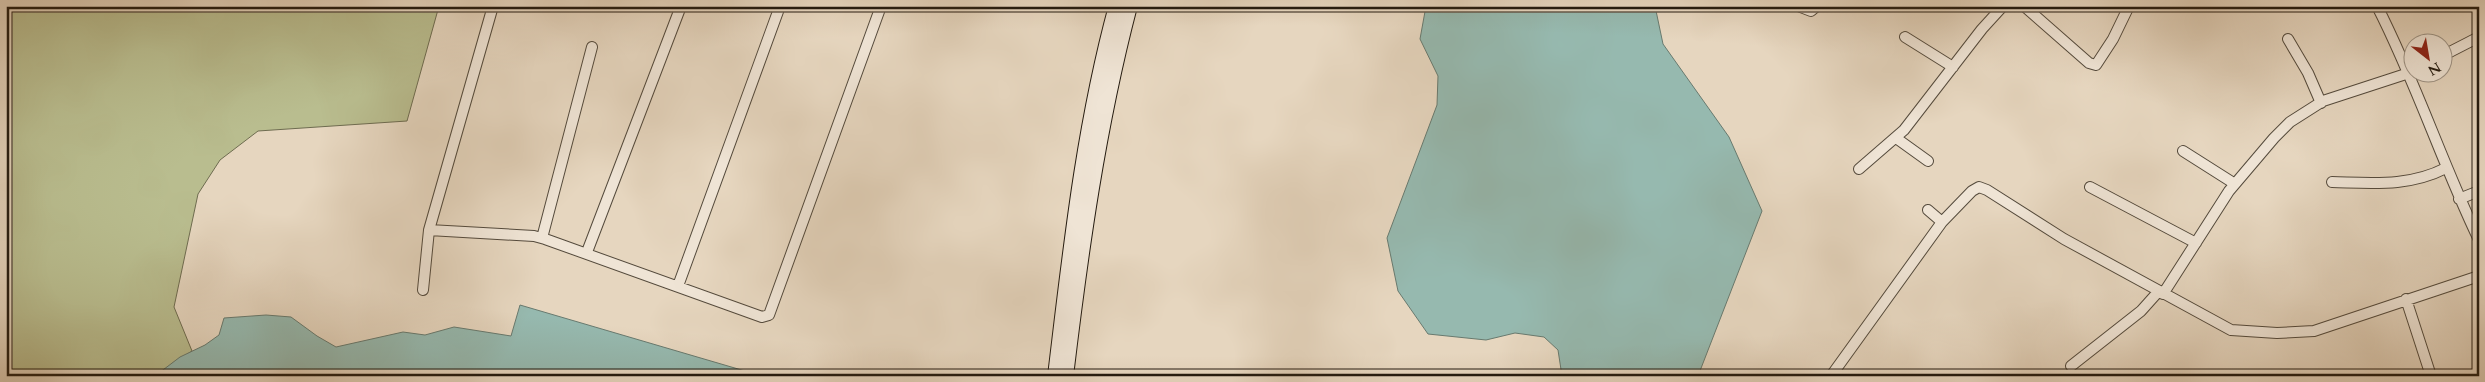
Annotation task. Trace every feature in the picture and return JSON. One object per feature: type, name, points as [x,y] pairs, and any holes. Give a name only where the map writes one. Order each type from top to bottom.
[{"type":"main road","points":[[1055,376],[1084,159],[1095,95],[1116,6]]},
{"type":"main road","points":[[1066,376],[1092,183],[1130,6]]},
{"type":"street","points":[[423,290],[429,230],[493,6]]},
{"type":"street","points":[[587,252],[681,6]]},
{"type":"street","points":[[678,286],[780,6]]},
{"type":"street","points":[[429,230],[542,238],[587,252],[762,317],[768,314],[881,6]]},
{"type":"street","points":[[1798,6],[1811,11],[1817,6]]},
{"type":"street","points":[[1859,169],[1896,138],[2003,6]]},
{"type":"street","points":[[2024,6],[2089,63],[2096,65],[2113,39],[2129,6]]},
{"type":"street","points":[[2377,6],[2402,55]]},
{"type":"street","points":[[1905,37],[1954,67]]},
{"type":"street","points":[[2452,51],[2479,37]]},
{"type":"street","points":[[2288,40],[2308,73],[2320,103]]},
{"type":"street","points":[[542,238],[592,47]]},
{"type":"street","points":[[2071,366],[2141,311],[2160,293],[2235,184],[2290,122],[2320,103],[2402,76]]},
{"type":"street","points":[[2414,82],[2446,168],[2479,240]]},
{"type":"street","points":[[1896,138],[1928,161]]},
{"type":"street","points":[[2183,151],[2235,184]]},
{"type":"street","points":[[2332,182],[2407,182],[2427,178],[2446,168]]},
{"type":"street","points":[[1831,376],[1942,222],[1972,191],[1979,187],[1987,190],[2064,239],[2230,330],[2278,333],[2314,331],[2479,276]]},
{"type":"street","points":[[2090,188],[2196,243]]},
{"type":"street","points":[[2460,199],[2479,191]]},
{"type":"street","points":[[1928,210],[1942,222]]},
{"type":"street","points":[[2406,299],[2431,376]]},
{"type":"green space","points":[[6,6],[439,6],[407,121],[258,131],[220,160],[198,194],[174,307],[192,351],[155,376],[6,376]]},
{"type":"water","points":[[1426,6],[1655,6],[1663,44],[1729,137],[1762,211],[1698,376],[1562,376],[1558,350],[1544,337],[1515,333],[1486,340],[1428,334],[1398,291],[1387,238],[1437,105],[1438,76],[1420,39]]},
{"type":"water","points":[[520,305],[762,376],[155,376],[180,357],[205,345],[219,335],[224,318],[266,315],[291,317],[336,347],[403,332],[425,335],[454,327],[511,336]]}]
